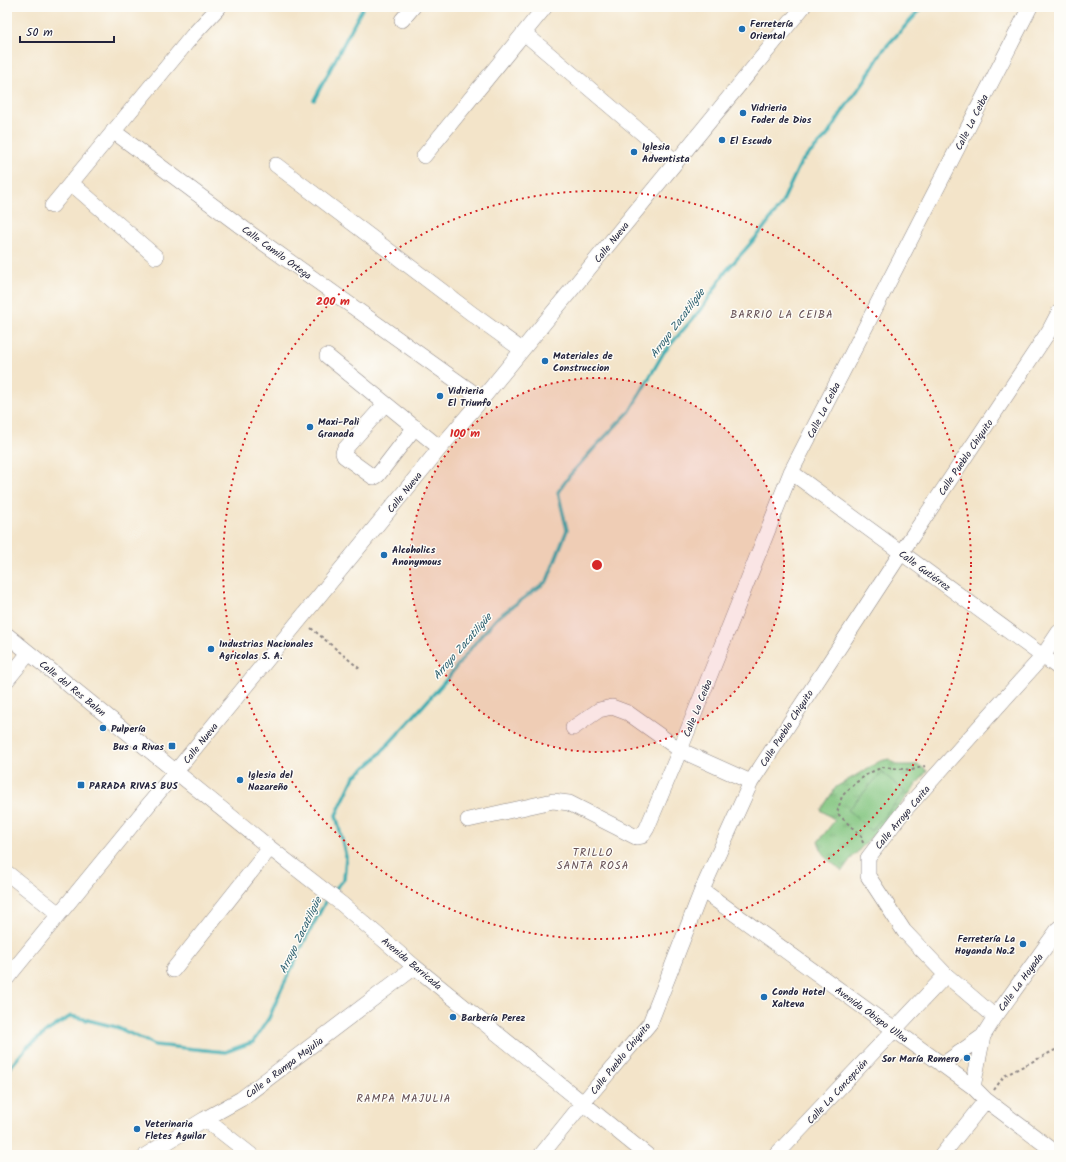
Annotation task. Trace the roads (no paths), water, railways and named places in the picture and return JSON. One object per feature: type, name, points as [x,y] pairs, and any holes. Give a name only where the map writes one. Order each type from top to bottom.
[{"type":"street","points":[[52,206],[193,35],[219,7]]},
{"type":"street","points":[[402,20],[413,7]]},
{"type":"street","points":[[424,156],[546,7]]},
{"type":"street","name":"Calle Nueva","points":[[7,978],[440,448],[804,7]]},
{"type":"street","name":"Calle La Ceiba","points":[[468,820],[553,801],[569,803],[636,837],[642,836],[647,828],[680,750],[791,472],[1030,7]]},
{"type":"street","points":[[524,33],[676,162]]},
{"type":"street","name":"Calle Camilo Ortega","points":[[113,131],[251,234],[482,399]]},
{"type":"street","points":[[276,166],[522,350]]},
{"type":"street","points":[[71,183],[156,257]]},
{"type":"street","name":"Calle Pueblo Chiquito","points":[[541,1155],[650,1023],[702,890],[751,782],[1049,331],[1059,312]]},
{"type":"street","points":[[328,356],[440,448]]},
{"type":"street","points":[[386,404],[344,450],[344,456],[375,477],[415,427]]},
{"type":"street","name":"Calle Gutiérrez","points":[[791,472],[1059,668]]},
{"type":"street","name":"Calle Arroyo Carita","points":[[995,1017],[946,975],[904,930],[868,876],[868,858],[903,812],[946,766],[1043,656],[1059,632]]},
{"type":"street","name":"Calle del Res Balon","points":[[7,635],[176,772]]},
{"type":"street","points":[[7,680],[29,653]]},
{"type":"street","points":[[573,728],[599,710],[612,707],[628,713],[680,750],[751,782]]},
{"type":"street","name":"Avenida Barricada","points":[[176,772],[343,905],[415,967],[647,1155]]},
{"type":"street","points":[[173,970],[270,848]]},
{"type":"street","points":[[7,873],[59,914]]},
{"type":"street","name":"Avenida Obispo Ulloa","points":[[702,890],[973,1087],[986,1100],[1059,1155]]},
{"type":"street","name":"Calle La Hoyada","points":[[973,1087],[983,1036],[1059,928]]},
{"type":"street","name":"Calle a Rampa Majulia","points":[[146,1155],[205,1118],[241,1099],[415,967]]},
{"type":"street","name":"Calle La Concepción","points":[[776,1155],[946,975]]},
{"type":"street","name":"Calle La Hoyada","points":[[942,1065],[983,1036]]},
{"type":"street","points":[[942,1155],[986,1100]]},
{"type":"street","points":[[205,1118],[251,1155]]},
{"type":"waterway","points":[[314,100],[363,7]]},
{"type":"waterway","name":"Arroyo Zacatiligüe","points":[[332,893],[344,879],[346,857],[336,815],[354,777],[374,760],[422,707],[498,617],[547,581],[567,530],[558,492],[570,475],[630,411],[664,352],[702,308],[726,271],[759,234],[781,205],[801,162],[827,136],[865,80],[883,50],[923,7]]},
{"type":"waterway","name":"Arroyo Zacatiligüe","points":[[7,1071],[27,1047],[49,1030],[71,1016],[116,1027],[155,1045],[225,1052],[253,1042],[269,1018],[306,938],[328,897]]},
{"type":"place","name":"Ferretería Oriental","points":[[742,29]]},
{"type":"place","name":"Vidrieria Foder de Dios","points":[[743,113]]},
{"type":"place","name":"El Escudo","points":[[722,140]]},
{"type":"place","name":"Iglesia Adventista","points":[[634,152]]},
{"type":"place","name":"Materiales de Construccion","points":[[545,361]]},
{"type":"place","name":"Vidrieria El Triunfo","points":[[440,396]]},
{"type":"place","name":"Maxi-Pali Granada","points":[[310,427]]},
{"type":"place","name":"Alcoholics Anonymous","points":[[384,555]]},
{"type":"place","name":"Industrias Nacionales Agricolas S. A.","points":[[211,649]]},
{"type":"place","name":"Pulpería","points":[[103,728]]},
{"type":"place","name":"Bus a Rivas","points":[[172,746]]},
{"type":"place","name":"Iglesia del Nazareño","points":[[240,780]]},
{"type":"place","name":"PARADA RIVAS BUS","points":[[81,785]]},
{"type":"place","name":"Ferretería La Hoyanda No.2","points":[[1023,944]]},
{"type":"place","name":"Condo Hotel Xalteva","points":[[764,997]]},
{"type":"place","name":"Barbería Perez","points":[[453,1017]]},
{"type":"place","name":"Sor María Romero","points":[[967,1058]]},
{"type":"place","name":"Veterinaria Fletes Aguilar","points":[[137,1129]]},
{"type":"district","name":"BARRIO LA CEIBA","points":[[782,314]]},
{"type":"district","name":"TRILLO SANTA ROSA","points":[[593,858]]},
{"type":"district","name":"RAMPA MAJULIA","points":[[404,1098]]}]
